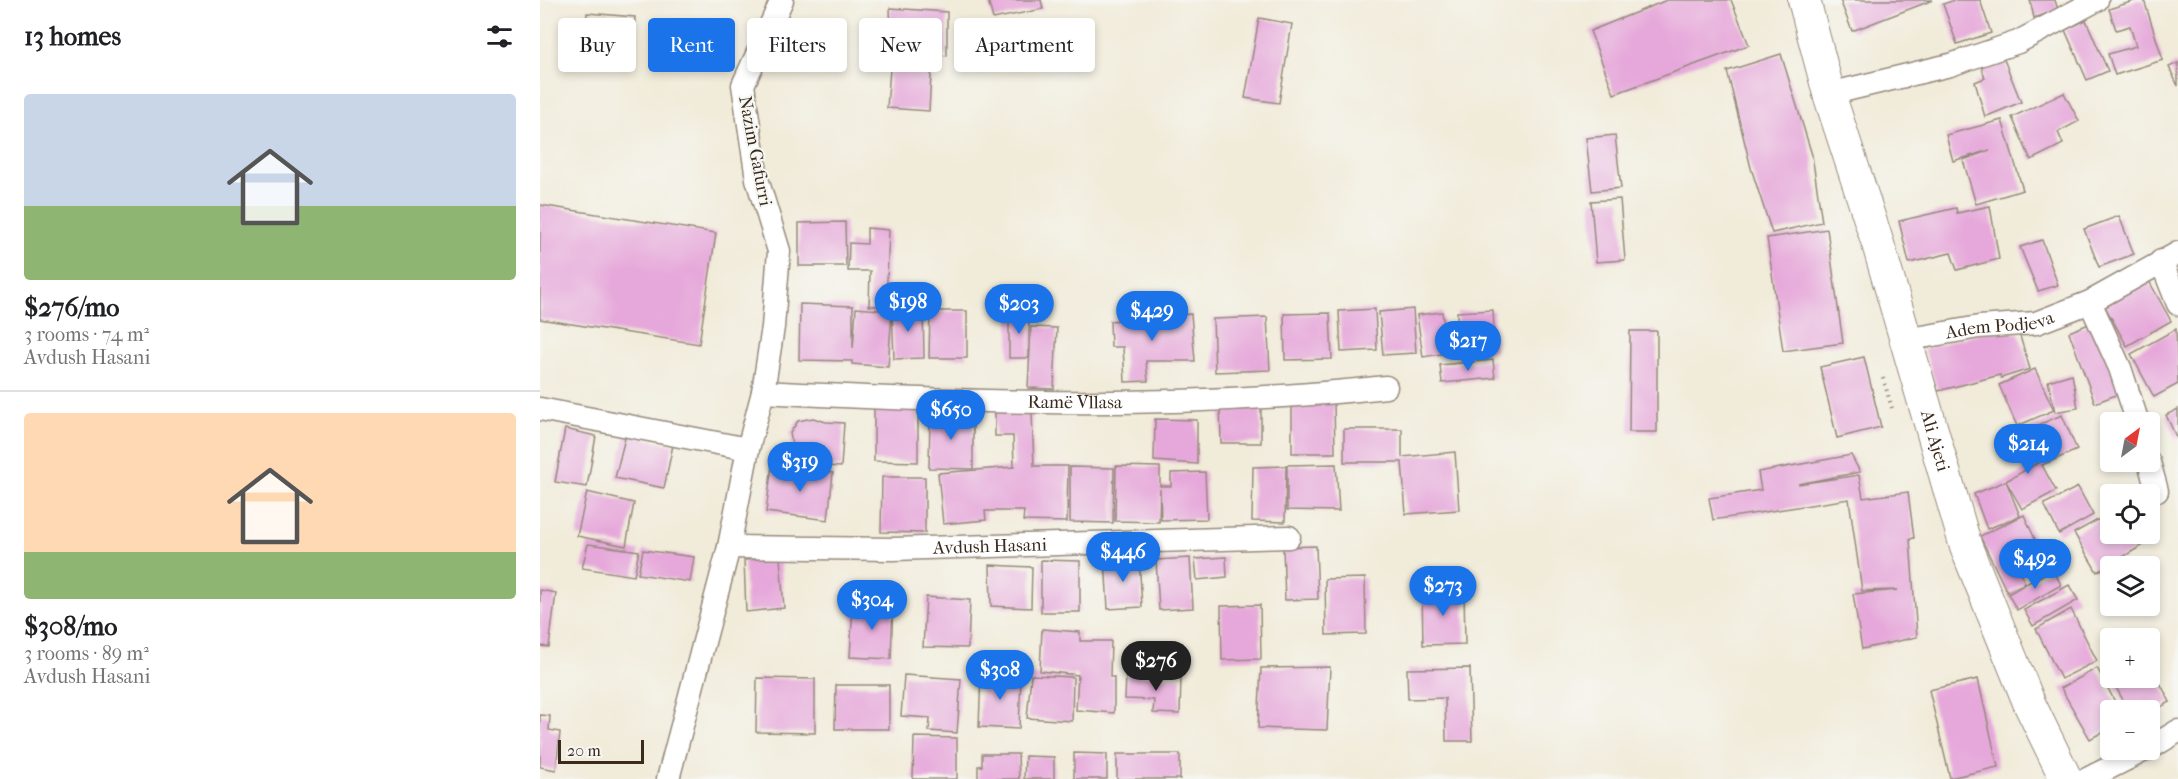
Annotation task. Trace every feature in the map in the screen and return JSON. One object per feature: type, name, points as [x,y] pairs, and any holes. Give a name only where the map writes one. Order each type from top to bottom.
[{"type":"main road","name":"Ali Ajeti","points":[[1804,0],[1829,94],[1878,244],[1966,547],[2030,705],[2066,779]]},
{"type":"street","name":"Nazim Gafurri","points":[[668,779],[729,547],[748,449],[764,392],[773,327],[779,251],[757,178],[742,85],[782,0]]},
{"type":"street","points":[[1829,94],[1950,65],[2018,42],[2097,0]]},
{"type":"street","name":"Adem Podjeva","points":[[1905,340],[1979,327],[2036,323],[2090,302],[2170,257],[2178,304]]},
{"type":"street","points":[[2090,302],[2120,368],[2134,412]]},
{"type":"street","name":"Ramë Vllasa","points":[[764,392],[914,400],[1154,401],[1291,397],[1386,387]]},
{"type":"street","points":[[540,409],[748,449]]},
{"type":"street","name":"Avdush Hasani","points":[[729,547],[893,549],[1289,537]]},
{"type":"street","points":[[2160,742],[2178,731]]},
{"type":"street","points":[[2087,779],[2125,760]]},
{"type":"building","points":[[988,0],[1041,0],[1043,9],[993,18]]},
{"type":"building","points":[[1667,0],[1731,0],[1749,45],[1614,94],[1590,31]]},
{"type":"building","points":[[1840,0],[1933,0],[1852,31]]},
{"type":"building","points":[[1955,0],[1980,0],[1991,33],[1957,44],[1943,4]]},
{"type":"building","points":[[2030,0],[2055,0],[2058,10],[2034,18]]},
{"type":"building","points":[[2144,0],[2163,60],[2115,75],[2108,54],[2136,46],[2130,26],[2116,30],[2109,9]]},
{"type":"building","points":[[890,8],[947,12],[947,56],[942,55],[942,18],[890,18]]},
{"type":"building","points":[[587,13],[635,17],[635,18],[587,18]]},
{"type":"building","points":[[1259,18],[1292,24],[1279,103],[1245,98]]},
{"type":"building","points":[[2086,20],[2108,71],[2087,80],[2065,30]]},
{"type":"building","points":[[1781,54],[1812,155],[1822,222],[1772,233],[1751,168],[1727,71]]},
{"type":"building","points":[[2003,57],[2021,102],[1985,117],[1975,82],[1985,78],[1981,65]]},
{"type":"building","points":[[2178,63],[2178,86],[2169,67]]},
{"type":"building","points":[[890,72],[931,72],[929,111],[887,108]]},
{"type":"building","points":[[2064,93],[2079,121],[2058,132],[2063,144],[2031,160],[2012,117]]},
{"type":"building","points":[[2002,120],[2023,190],[1976,204],[1963,160],[1990,150],[1953,161],[1946,135]]},
{"type":"building","points":[[1615,135],[1621,188],[1592,191],[1586,138]]},
{"type":"building","points":[[1620,199],[1625,260],[1596,262],[1591,201]]},
{"type":"building","points":[[540,205],[716,233],[699,344],[540,319]]},
{"type":"building","points":[[1990,206],[1999,259],[1957,270],[1951,253],[1909,263],[1899,221],[1956,208],[1957,213]]},
{"type":"building","points":[[2119,216],[2134,254],[2099,267],[2084,229]]},
{"type":"building","points":[[845,222],[846,266],[799,266],[799,223]]},
{"type":"building","points":[[867,228],[889,230],[886,306],[869,306],[870,271],[848,271],[849,243],[867,244]]},
{"type":"building","points":[[1827,229],[1843,343],[1783,351],[1767,238]]},
{"type":"building","points":[[2042,240],[2058,285],[2038,291],[2020,247]]},
{"type":"building","points":[[2148,279],[2171,321],[2127,346],[2103,303]]},
{"type":"building","points":[[800,304],[853,306],[853,348],[856,308],[892,311],[888,367],[852,364],[852,361],[799,360]]},
{"type":"building","points":[[923,308],[924,358],[894,359],[892,309]]},
{"type":"building","points":[[1375,309],[1377,350],[1341,352],[1339,311]]},
{"type":"building","points":[[1413,309],[1416,353],[1383,355],[1379,312]]},
{"type":"building","points":[[1493,310],[1495,351],[1473,351],[1470,344],[1458,344],[1457,312]]},
{"type":"building","points":[[930,311],[967,311],[967,358],[929,358]]},
{"type":"building","points":[[1009,311],[1029,311],[1029,358],[1009,358]]},
{"type":"building","points":[[1442,312],[1448,353],[1423,357],[1417,315]]},
{"type":"building","points":[[1330,313],[1332,359],[1285,360],[1284,314]]},
{"type":"building","points":[[1191,314],[1195,361],[1146,361],[1148,381],[1125,382],[1123,347],[1111,347],[1110,321]]},
{"type":"building","points":[[1267,317],[1270,370],[1215,372],[1213,319]]},
{"type":"building","points":[[2094,322],[2121,393],[2095,403],[2069,332]]},
{"type":"building","points":[[1031,327],[1057,328],[1054,389],[1028,388]]},
{"type":"building","points":[[2176,329],[2178,384],[2154,397],[2131,354]]},
{"type":"building","points":[[1630,331],[1657,331],[1657,432],[1629,432]]},
{"type":"building","points":[[1987,331],[2019,333],[2030,369],[2001,378],[2000,375],[1938,391],[1924,349]]},
{"type":"building","points":[[1864,357],[1881,427],[1837,438],[1820,367]]},
{"type":"building","points":[[1493,360],[1495,378],[1442,383],[1440,365]]},
{"type":"building","points":[[2035,369],[2054,410],[2017,426],[1999,385]]},
{"type":"building","points":[[2072,374],[2078,408],[2055,412],[2048,381]]},
{"type":"building","points":[[1292,400],[1334,400],[1335,453],[1292,453]]},
{"type":"building","points":[[1261,402],[1261,443],[1221,443],[1220,403]]},
{"type":"building","points":[[874,406],[918,407],[918,462],[874,461]]},
{"type":"building","points":[[2178,409],[2178,441],[2166,415]]},
{"type":"building","points":[[995,410],[1032,413],[1034,466],[1068,466],[1067,522],[1023,521],[1024,511],[985,511],[986,520],[943,524],[938,473],[1014,467],[1013,436],[995,436]]},
{"type":"building","points":[[930,413],[973,414],[973,469],[929,468]]},
{"type":"building","points":[[2062,415],[2077,450],[2042,465],[2056,491],[2022,509],[2006,481],[2040,462],[2026,430]]},
{"type":"building","points":[[813,418],[826,422],[844,423],[841,467],[796,464],[790,433],[798,421]]},
{"type":"building","points":[[1155,419],[1197,420],[1197,464],[1154,461]]},
{"type":"building","points":[[565,429],[596,436],[587,487],[555,482]]},
{"type":"building","points":[[1344,429],[1402,429],[1402,457],[1455,452],[1459,510],[1406,514],[1402,462],[1344,462]]},
{"type":"building","points":[[626,434],[673,445],[664,488],[615,478]]},
{"type":"building","points":[[1851,455],[1860,472],[1798,484],[1859,475],[1863,498],[1908,492],[1914,538],[1910,539],[1917,637],[1862,649],[1853,594],[1898,590],[1862,591],[1849,499],[1713,520],[1709,498],[1761,490],[1758,472]]},
{"type":"building","points":[[1336,464],[1339,511],[1287,510],[1287,465]]},
{"type":"building","points":[[772,465],[833,473],[828,520],[766,512]]},
{"type":"building","points":[[1116,466],[1160,467],[1160,486],[1171,486],[1171,473],[1205,472],[1207,519],[1161,520],[1160,489],[1159,522],[1115,521]]},
{"type":"building","points":[[1286,466],[1285,522],[1252,521],[1253,467]]},
{"type":"building","points":[[1070,467],[1114,468],[1113,523],[1070,522]]},
{"type":"building","points":[[882,477],[925,477],[925,533],[881,532]]},
{"type":"building","points":[[2006,481],[2020,516],[1987,529],[1974,494]]},
{"type":"building","points":[[2078,487],[2093,515],[2059,534],[2044,504]]},
{"type":"building","points":[[587,492],[634,503],[626,546],[577,536]]},
{"type":"building","points":[[2024,515],[2041,552],[2016,564],[2025,583],[2007,592],[1980,536]]},
{"type":"building","points":[[2100,519],[2100,544],[2145,544],[2124,556],[2100,556],[2100,570],[2097,572],[2074,533]]},
{"type":"building","points":[[588,544],[639,551],[634,576],[582,568]]},
{"type":"building","points":[[1316,546],[1318,599],[1285,600],[1283,547]]},
{"type":"building","points":[[643,550],[694,557],[690,582],[638,574]]},
{"type":"building","points":[[1139,557],[1142,607],[1108,609],[1105,559]]},
{"type":"building","points":[[1226,557],[1227,577],[1197,580],[1195,559]]},
{"type":"building","points":[[780,558],[784,608],[746,612],[744,560]]},
{"type":"building","points":[[1190,558],[1193,608],[1159,610],[1156,560]]},
{"type":"building","points":[[1041,560],[1080,561],[1080,612],[1041,612]]},
{"type":"building","points":[[990,565],[1032,567],[1031,608],[991,606]]},
{"type":"building","points":[[2053,569],[2061,585],[2017,610],[2008,594]]},
{"type":"building","points":[[1365,578],[1366,634],[1326,635],[1325,579]]},
{"type":"building","points":[[2069,585],[2078,600],[2033,626],[2024,610]]},
{"type":"building","points":[[1464,589],[1465,644],[1423,645],[1422,590]]},
{"type":"building","points":[[540,590],[556,593],[549,647],[540,646]]},
{"type":"building","points":[[926,597],[970,600],[968,648],[923,647]]},
{"type":"building","points":[[893,603],[891,659],[850,657],[853,604]]},
{"type":"building","points":[[1260,605],[1261,659],[1222,660],[1221,606]]},
{"type":"building","points":[[2071,609],[2097,661],[2061,679],[2036,629]]},
{"type":"building","points":[[1042,629],[1080,632],[1080,641],[1111,641],[1110,677],[1114,677],[1114,713],[1076,710],[1078,675],[1040,671]]},
{"type":"building","points":[[1330,667],[1327,730],[1258,728],[1261,668]]},
{"type":"building","points":[[1470,668],[1472,741],[1446,741],[1445,698],[1408,699],[1407,669]]},
{"type":"building","points":[[2097,668],[2100,674],[2100,688],[2108,688],[2114,700],[2100,700],[2100,734],[2090,739],[2061,688]]},
{"type":"building","points":[[981,673],[1021,676],[1019,729],[979,727]]},
{"type":"building","points":[[904,675],[961,679],[957,733],[929,731],[930,718],[901,716]]},
{"type":"building","points":[[1031,675],[1073,677],[1072,721],[1027,718]]},
{"type":"building","points":[[1126,675],[1181,678],[1180,714],[1153,713],[1154,700],[1125,699]]},
{"type":"building","points":[[757,678],[815,679],[815,733],[756,732]]},
{"type":"building","points":[[1978,679],[1998,767],[1950,778],[1929,690]]},
{"type":"building","points":[[2160,683],[2170,702],[2160,708],[2160,700],[2123,700],[2116,688],[2160,688]]},
{"type":"building","points":[[836,685],[889,685],[889,729],[835,729]]},
{"type":"building","points":[[540,715],[550,716],[549,730],[560,732],[556,770],[540,767]]},
{"type":"building","points":[[914,737],[957,738],[957,779],[913,779]]},
{"type":"building","points":[[1074,753],[1107,754],[1107,779],[1074,779]]},
{"type":"building","points":[[982,754],[1018,754],[1019,779],[978,779],[978,766],[982,766]]},
{"type":"building","points":[[1117,754],[1180,754],[1180,779],[1117,779]]},
{"type":"building","points":[[1025,756],[1054,757],[1054,779],[1024,779]]}]
